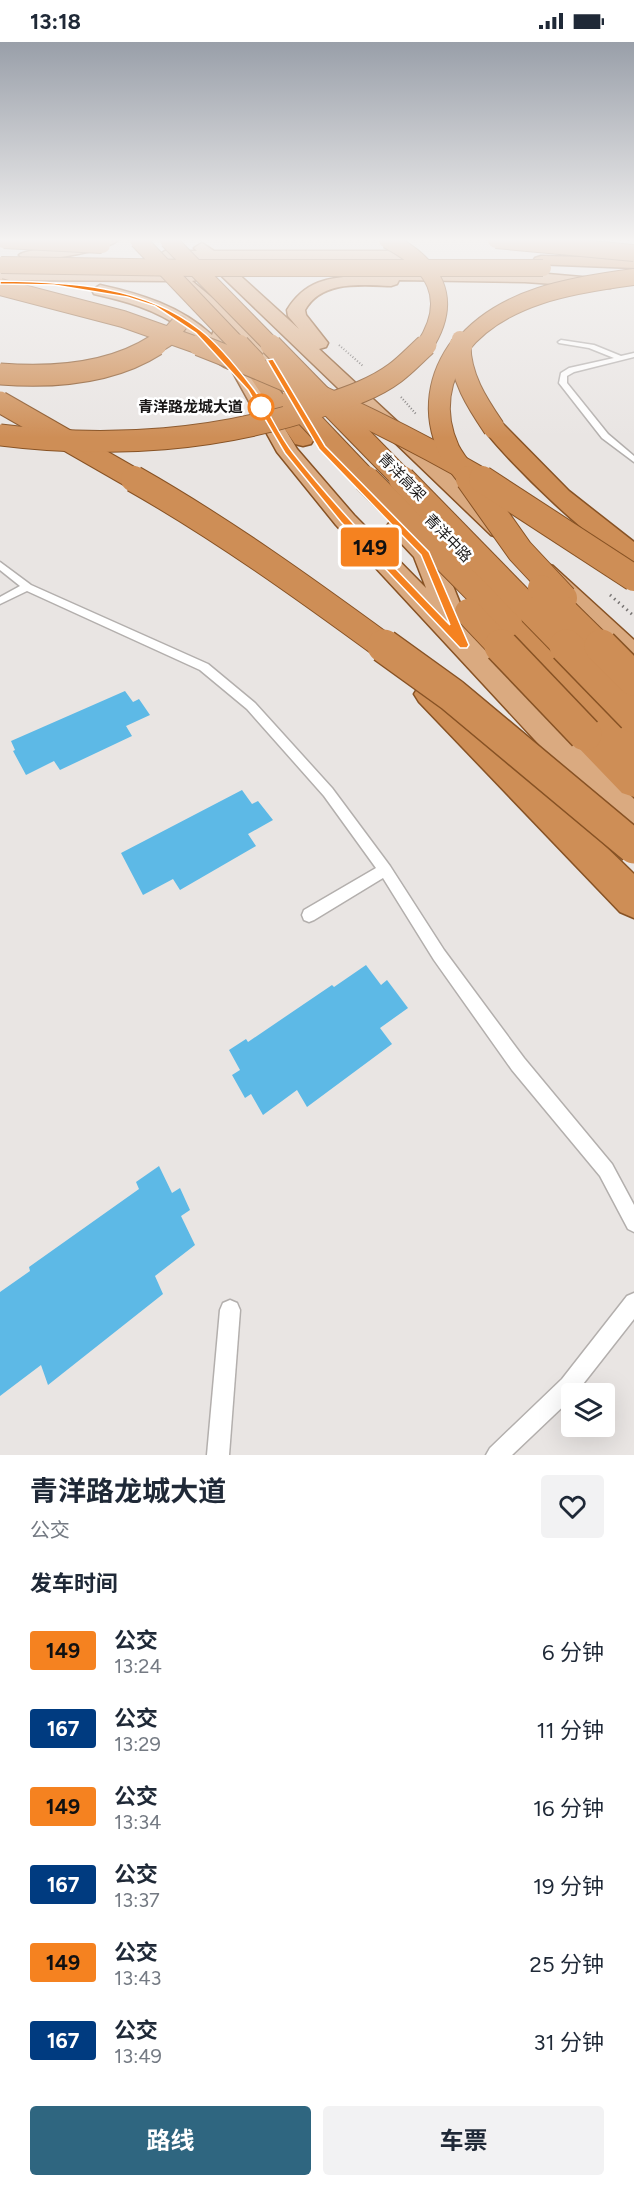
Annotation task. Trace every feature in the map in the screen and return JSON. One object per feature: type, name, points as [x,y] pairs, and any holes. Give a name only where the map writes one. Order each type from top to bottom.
[{"type":"highway","points":[[77,306],[189,341],[273,375],[351,411],[472,473],[634,578]]},
{"type":"highway","points":[[0,374],[49,375],[92,369],[124,361],[155,348],[175,331],[184,318],[184,306]]},
{"type":"highway","points":[[209,306],[303,439],[634,783]]},
{"type":"highway","name":"青洋高架","points":[[222,306],[634,716]]},
{"type":"highway","name":"青洋高架","points":[[252,306],[634,679]]},
{"type":"highway","points":[[0,435],[44,441],[111,443],[226,431],[275,422],[318,409],[390,376],[411,361],[428,341],[439,322],[441,306]]},
{"type":"highway","points":[[515,306],[473,331],[455,354],[440,384],[440,416],[449,450],[520,551],[634,673]]},
{"type":"highway","points":[[461,318],[459,347],[465,379],[476,403],[494,428],[528,466],[568,504],[634,555]]},
{"type":"highway","points":[[234,339],[356,469],[634,749]]},
{"type":"highway","points":[[0,402],[183,507],[263,559],[452,694],[634,847]]},
{"type":"highway","points":[[357,625],[459,722],[634,900]]},
{"type":"main road","points":[[158,306],[199,332],[250,389]]},
{"type":"main road","points":[[201,306],[295,460],[345,520],[634,822]]},
{"type":"main road","name":"青洋中路","points":[[220,306],[634,727]]},
{"type":"main road","points":[[263,306],[634,657]]},
{"type":"main road","points":[[264,306],[326,351],[381,399],[443,477]]},
{"type":"main road","points":[[298,306],[297,316],[326,351]]},
{"type":"main road","points":[[271,360],[322,448],[426,554],[463,645]]},
{"type":"lane","points":[[561,342],[579,342],[597,347],[620,358]]},
{"type":"lane","points":[[634,355],[572,370],[564,375],[563,383],[605,436],[634,460]]},
{"type":"lane","points":[[0,565],[27,587],[204,667],[251,706],[328,792],[385,870],[438,955],[518,1064],[606,1170],[634,1223]]},
{"type":"lane","points":[[0,601],[27,587]]},
{"type":"lane","points":[[309,915],[385,870]]},
{"type":"lane","points":[[497,1455],[569,1386],[634,1303]]},
{"type":"lane","points":[[218,1455],[230,1310]]},
{"type":"building","points":[[125,691],[133,702],[139,699],[150,715],[126,726],[132,736],[60,770],[54,761],[26,775],[13,751],[15,750],[11,741]]},
{"type":"building","points":[[242,790],[252,804],[258,801],[273,820],[248,834],[256,846],[180,890],[173,879],[143,895],[121,853]]},
{"type":"building","points":[[366,965],[381,985],[387,980],[408,1008],[380,1028],[392,1044],[307,1107],[297,1090],[263,1115],[251,1094],[245,1098],[232,1075],[240,1070],[229,1050],[246,1039],[248,1042],[332,985],[334,987]]},
{"type":"building","points":[[159,1166],[172,1193],[180,1188],[190,1210],[181,1216],[195,1245],[155,1276],[163,1294],[48,1385],[41,1365],[0,1396],[0,1292],[30,1271],[29,1267],[139,1189],[136,1182]]},
{"type":"bus line","name":"149","points":[[159,306],[199,332],[224,358],[250,389],[288,452],[345,520],[463,645],[426,554],[322,448],[271,360]]},
{"type":"place","name":"青洋路龙城大道","points":[[261,407]]}]
